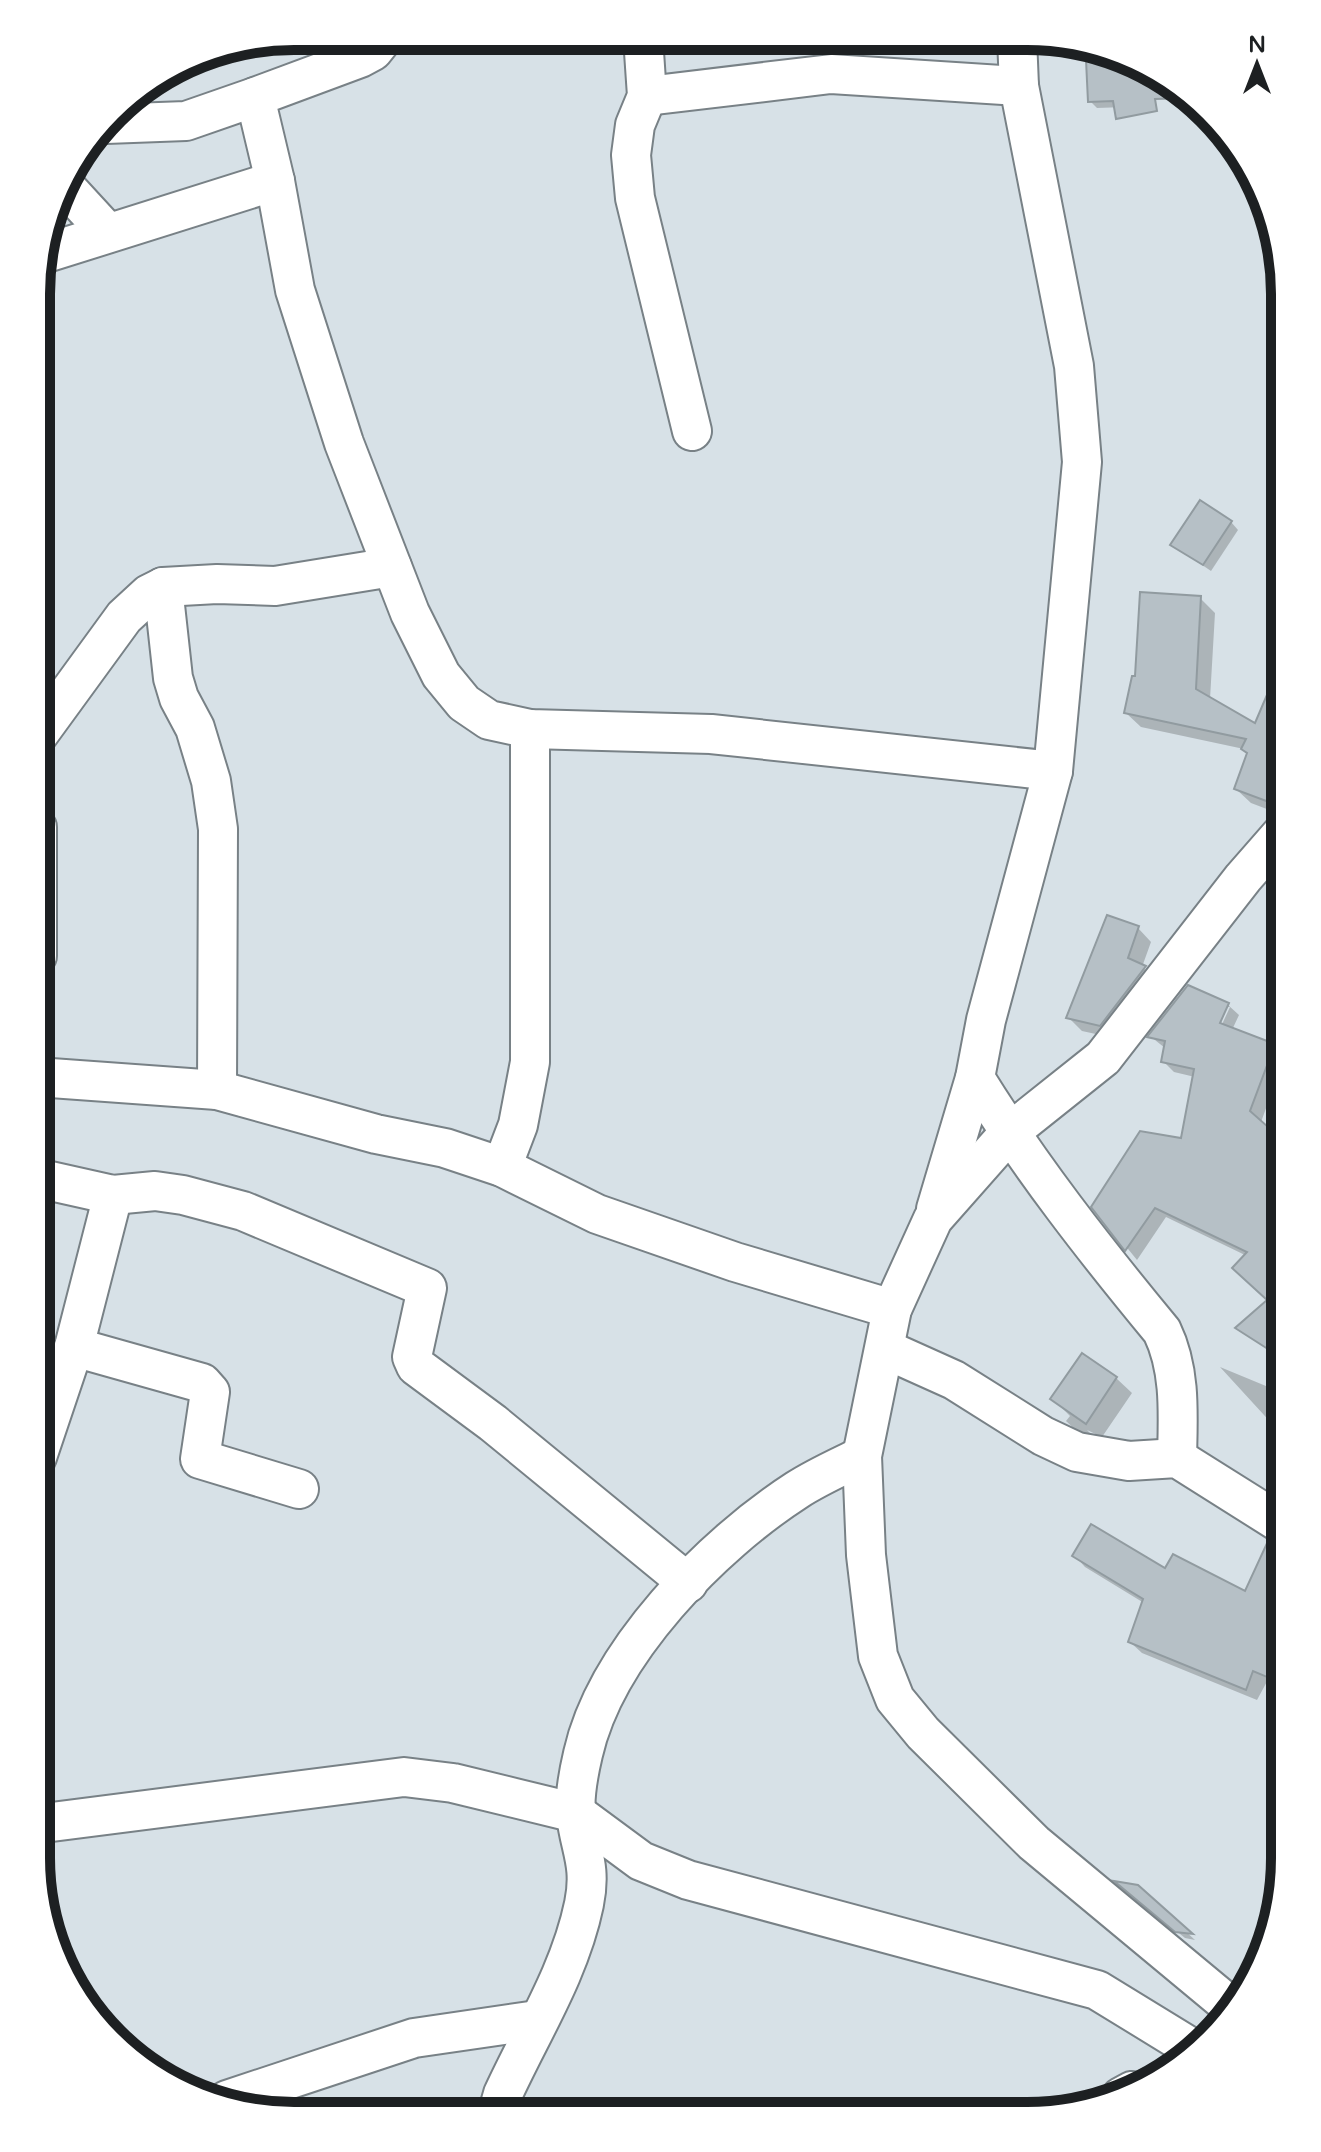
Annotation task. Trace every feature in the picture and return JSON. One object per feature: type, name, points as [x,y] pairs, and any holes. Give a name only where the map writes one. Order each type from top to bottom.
[{"type":"street","points":[[121,123],[186,121],[360,58],[374,50]]},
{"type":"street","points":[[644,50],[647,96],[635,125],[631,155],[635,198],[692,431]]},
{"type":"street","points":[[1018,50],[1019,86],[1072,351],[1082,462],[1053,771],[986,1020],[975,1078],[933,1219],[892,1309],[862,1456],[866,1555],[878,1656],[895,1699],[923,1733],[1034,1843],[1224,2001]]},
{"type":"street","points":[[647,96],[831,74],[1019,86]]},
{"type":"street","points":[[255,97],[275,181],[295,290],[344,443],[410,613],[441,675],[464,703],[489,720],[530,729],[711,734],[1053,771]]},
{"type":"street","points":[[54,250],[275,181]]},
{"type":"street","points":[[72,194],[108,233]]},
{"type":"street","points":[[50,719],[124,617],[149,594],[163,587],[217,584],[275,586],[392,567]]},
{"type":"street","points":[[163,587],[173,678],[207,768],[218,829],[217,1090]]},
{"type":"street","points":[[502,1167],[518,1125],[530,1062],[530,729]]},
{"type":"street","points":[[933,1219],[1009,1133],[1103,1058],[1271,846]]},
{"type":"street","points":[[50,1078],[217,1090],[376,1134],[445,1148],[502,1167],[597,1214],[735,1262],[892,1309]]},
{"type":"street","points":[[975,1078],[1009,1133],[1162,1331],[1171,1350],[1176,1380],[1177,1458]]},
{"type":"street","points":[[50,1181],[113,1195],[155,1191],[243,1211],[427,1288],[412,1357],[416,1366],[493,1423],[688,1583]]},
{"type":"street","points":[[50,1418],[74,1347],[113,1195]]},
{"type":"street","points":[[74,1347],[202,1383],[210,1392],[200,1459],[299,1489]]},
{"type":"street","points":[[885,1349],[954,1380],[1043,1436],[1077,1452],[1129,1461],[1177,1458],[1270,1517]]},
{"type":"street","points":[[501,2102],[537,2020],[572,1952],[584,1904],[588,1860],[576,1813],[583,1754],[599,1709],[638,1643],[712,1554],[799,1488],[862,1456]]},
{"type":"street","points":[[50,1822],[404,1777],[453,1783],[576,1813],[641,1861],[688,1880],[1097,1990],[1184,2043]]},
{"type":"street","points":[[240,2096],[414,2038],[537,2020]]},
{"type":"building","points":[[1086,60],[1094,60],[1120,69],[1173,99],[1155,99],[1157,111],[1116,119],[1113,101],[1088,102]]},
{"type":"building","points":[[1200,500],[1232,521],[1203,565],[1170,545]]},
{"type":"building","points":[[1140,592],[1201,596],[1196,689],[1255,723],[1271,686],[1271,803],[1234,789],[1247,753],[1241,749],[1246,739],[1124,713],[1132,676],[1135,676]]},
{"type":"building","points":[[1107,915],[1139,926],[1128,958],[1146,966],[1100,1026],[1066,1018]]},
{"type":"building","points":[[1188,985],[1229,1003],[1220,1023],[1271,1042],[1271,1056],[1250,1111],[1270,1129],[1270,1351],[1235,1328],[1267,1300],[1232,1268],[1247,1252],[1155,1208],[1125,1251],[1091,1207],[1140,1131],[1181,1138],[1194,1069],[1161,1062],[1165,1041],[1147,1037]]},
{"type":"building","points":[[1082,1353],[1117,1377],[1086,1424],[1050,1399]]},
{"type":"building","points":[[1091,1524],[1165,1568],[1173,1554],[1245,1591],[1270,1542],[1270,1678],[1253,1671],[1246,1690],[1128,1642],[1143,1599],[1072,1556]]},
{"type":"building","points":[[1114,1881],[1138,1885],[1193,1934],[1175,1932]]}]
